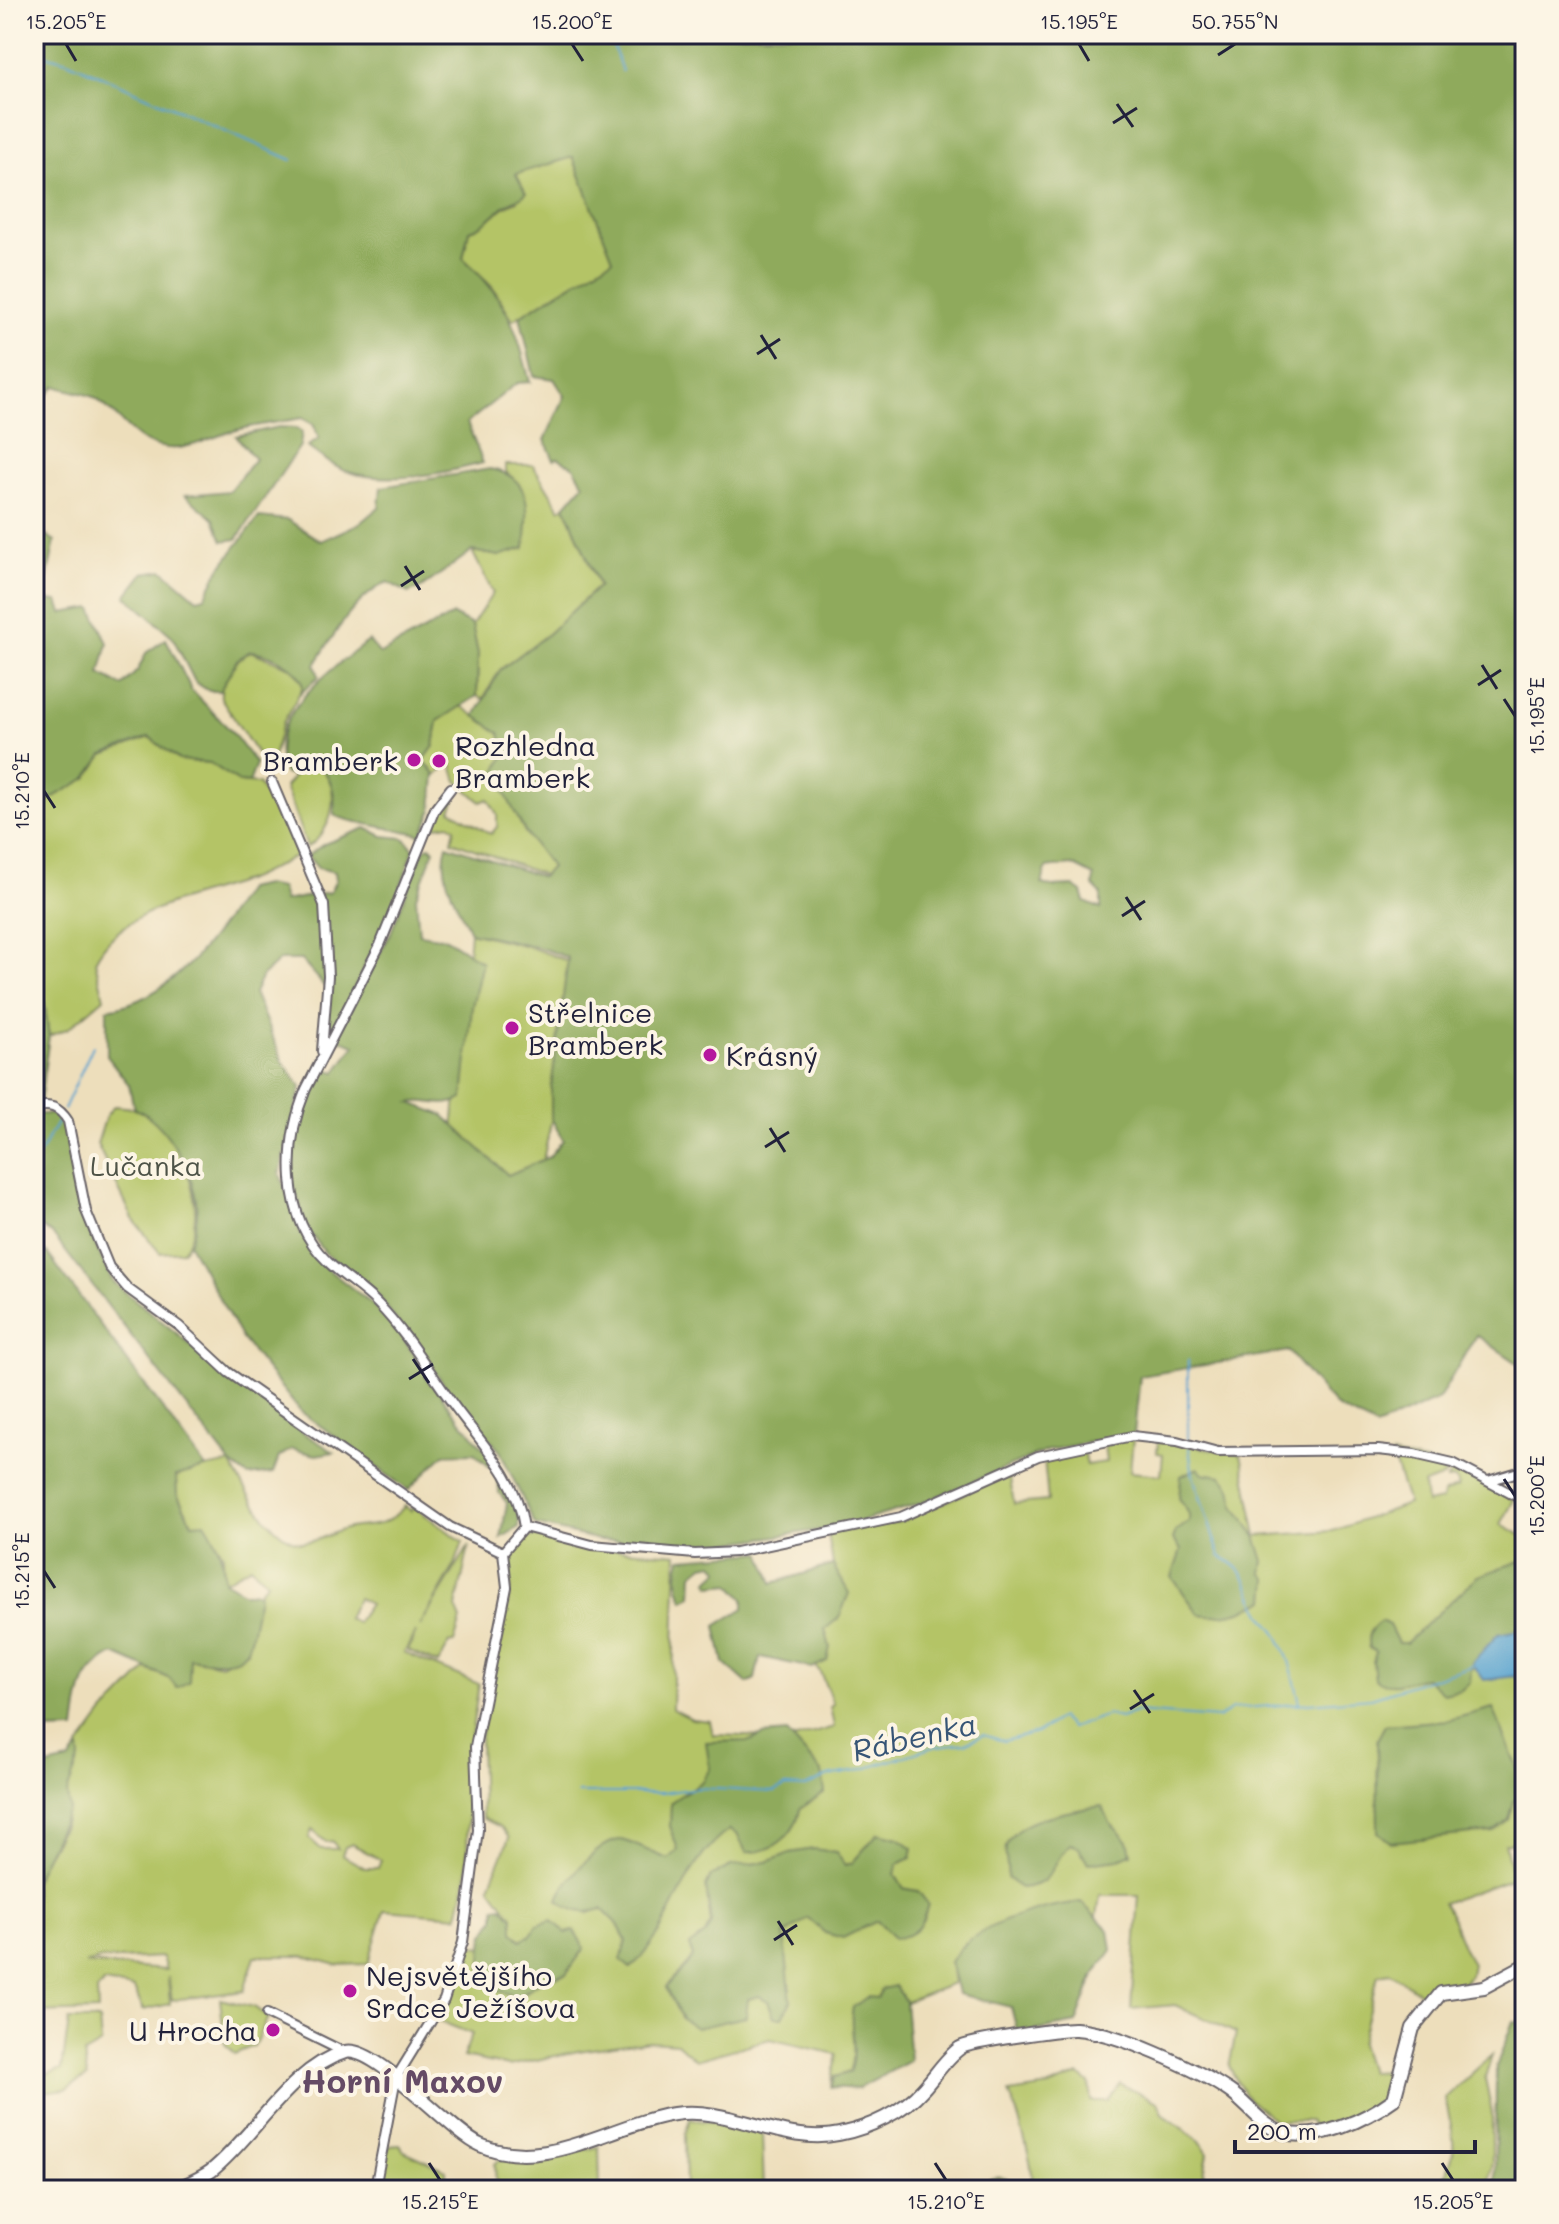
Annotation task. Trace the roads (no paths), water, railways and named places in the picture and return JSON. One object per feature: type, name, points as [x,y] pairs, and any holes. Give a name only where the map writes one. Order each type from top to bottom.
[{"type":"street","points":[[272,782],[324,905],[328,976],[321,1059]]},
{"type":"street","points":[[451,788],[435,809],[380,945],[297,1111],[290,1150],[291,1182],[303,1225],[326,1261],[367,1293],[400,1330],[493,1454],[517,1499],[524,1527]]},
{"type":"street","points":[[34,1108],[46,1104],[61,1110],[68,1121],[86,1211],[109,1267],[127,1288],[179,1326],[228,1372],[450,1527],[475,1542],[503,1552]]},
{"type":"street","points":[[524,1527],[592,1545],[695,1554],[736,1552],[901,1517],[1038,1456],[1132,1436],[1177,1441],[1218,1452],[1389,1450],[1453,1463],[1525,1501]]},
{"type":"street","points":[[1487,1481],[1525,1470]]},
{"type":"street","points":[[376,2183],[396,2078],[444,2000],[463,1942],[478,1830],[475,1747],[505,1599],[503,1552],[524,1527]]},
{"type":"street","points":[[267,2014],[345,2052],[364,2055],[470,2140],[507,2154],[537,2155],[675,2114],[727,2117],[765,2127],[834,2135],[895,2112],[921,2092],[953,2054],[970,2042],[1070,2028],[1128,2044],[1188,2068],[1232,2092],[1279,2132],[1294,2135],[1352,2124],[1394,2099],[1413,2028],[1428,2005],[1441,1993],[1484,1987],[1525,1965]]},
{"type":"street","points":[[174,2190],[208,2173],[286,2091],[345,2052]]},
{"type":"water","points":[[1525,1629],[1525,1675],[1484,1680],[1472,1663],[1498,1634]]},
{"type":"waterway","points":[[609,34],[622,71]]},
{"type":"waterway","points":[[34,52],[67,61],[292,160]]},
{"type":"waterway","points":[[64,1109],[93,1046]]},
{"type":"waterway","points":[[34,1163],[61,1116]]},
{"type":"waterway","points":[[1188,1360],[1188,1442]]},
{"type":"waterway","points":[[1189,1448],[1193,1476],[1220,1556],[1242,1573],[1255,1601],[1280,1639],[1300,1703]]},
{"type":"waterway","name":"Rábenka","points":[[578,1793],[661,1793],[698,1788],[774,1792],[786,1786],[805,1787],[828,1776],[858,1771],[937,1746],[965,1743],[983,1735],[1004,1741],[1037,1733],[1060,1718],[1071,1728],[1108,1715],[1120,1718],[1136,1712],[1218,1718],[1232,1709],[1371,1698],[1475,1665]]},
{"type":"place","name":"Bramberk","points":[[414,760]]},
{"type":"place","name":"Rozhledna Bramberk","points":[[439,761]]},
{"type":"place","name":"Střelnice Bramberk","points":[[512,1028]]},
{"type":"place","name":"Krásný","points":[[710,1055]]},
{"type":"place","name":"Nejsvětějšího Srdce Ježíšova","points":[[350,1991]]},
{"type":"place","name":"U Hrocha","points":[[273,2030]]},
{"type":"district","name":"Horní Maxov","points":[[402,2080]]},
{"type":"park label","name":"Lučanka","points":[[146,1165]]}]
